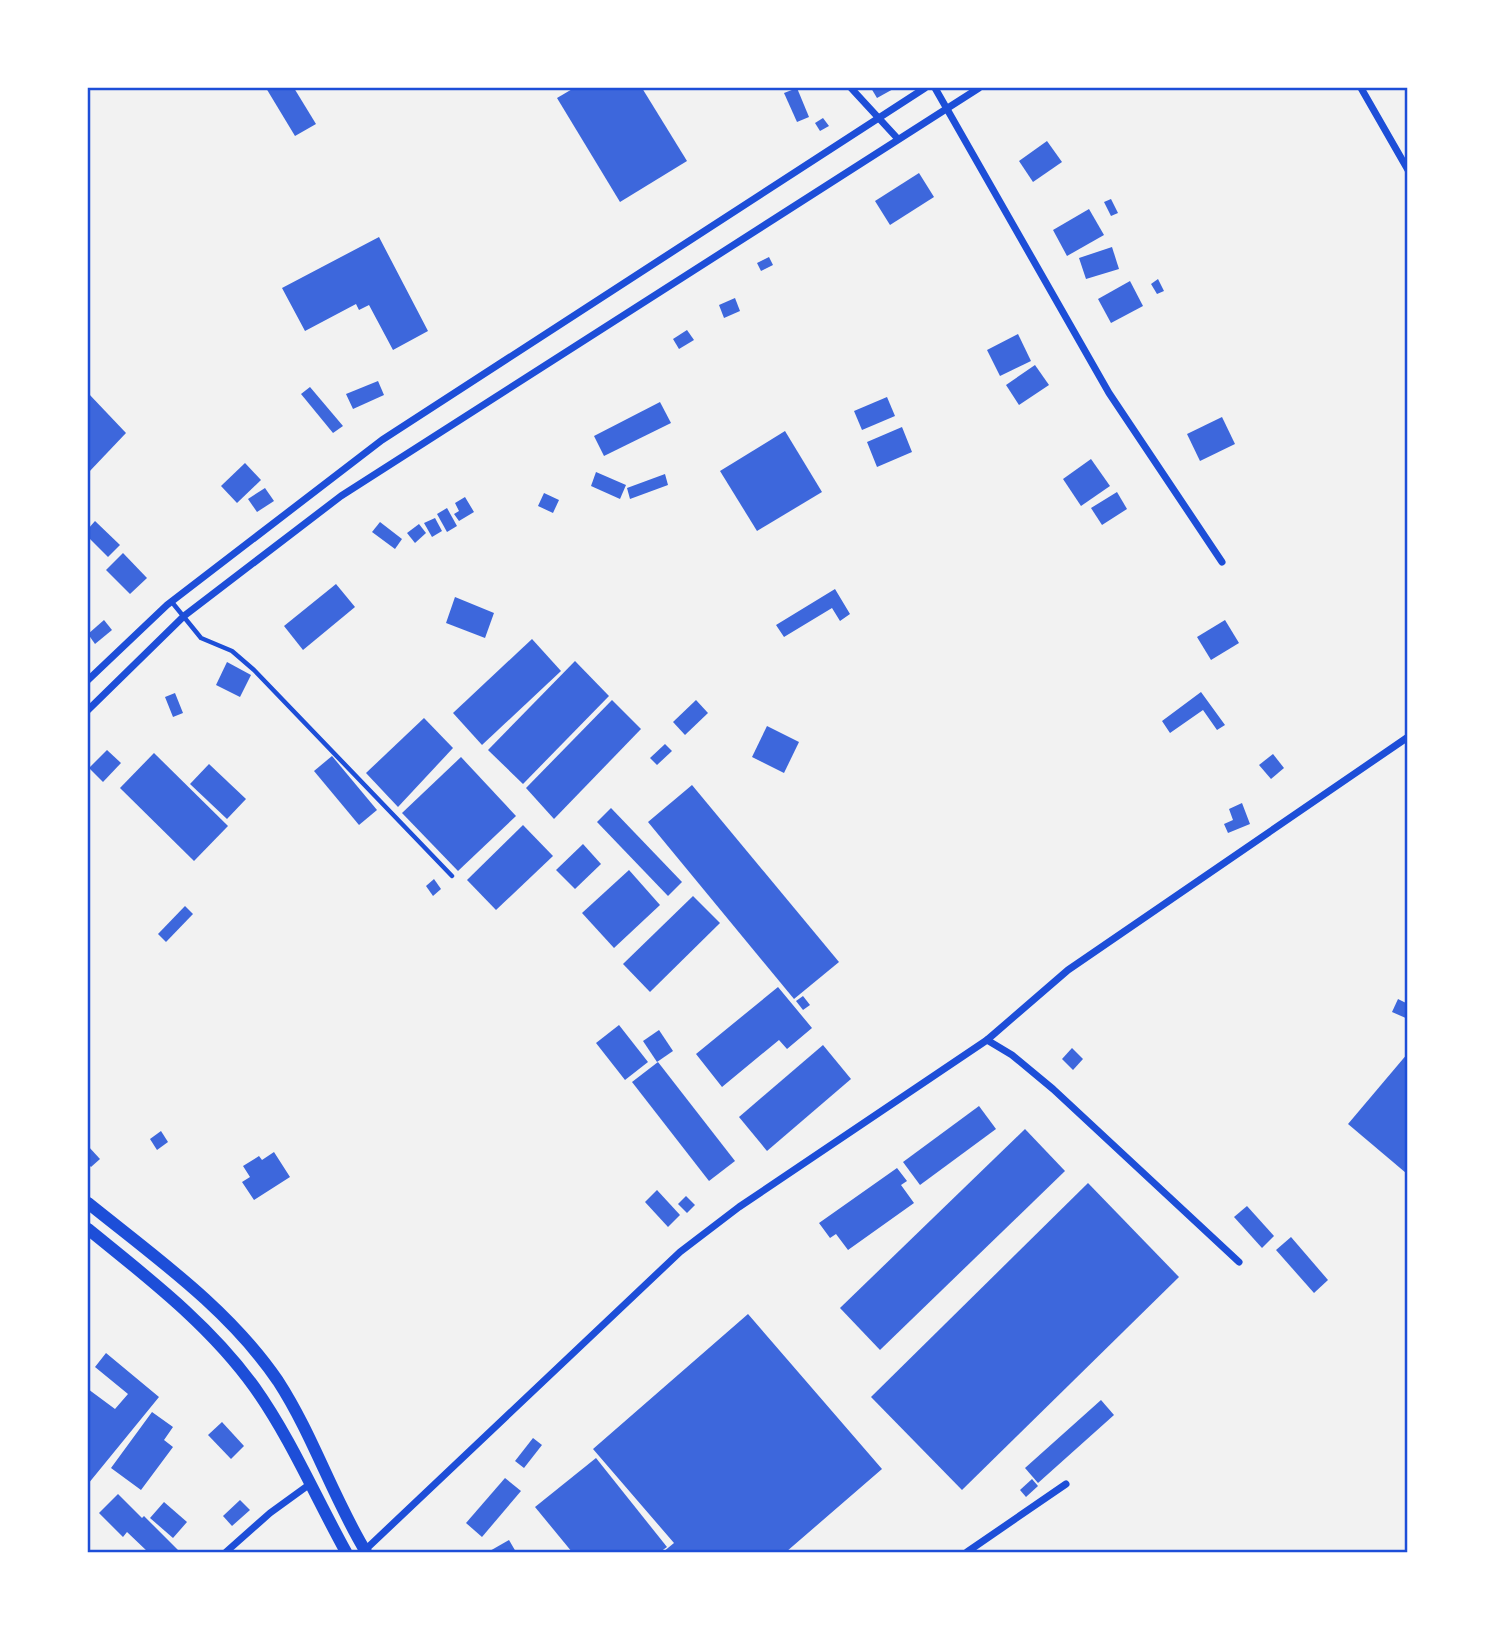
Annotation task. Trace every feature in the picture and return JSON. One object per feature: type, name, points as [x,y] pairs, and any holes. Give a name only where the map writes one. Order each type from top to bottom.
[{"type":"main road","points":[[88,1203],[180,1277],[255,1350],[300,1419],[364,1552]]},
{"type":"main road","points":[[88,1229],[149,1278],[218,1343],[255,1389],[346,1552]]},
{"type":"street","points":[[851,88],[880,116],[898,139]]},
{"type":"street","points":[[88,680],[171,601],[315,489],[411,419],[925,88]]},
{"type":"street","points":[[935,88],[1109,393],[1222,562]]},
{"type":"street","points":[[88,710],[184,616],[341,496],[946,108],[968,90],[979,88]]},
{"type":"street","points":[[1361,88],[1408,170]]},
{"type":"street","points":[[364,1552],[680,1252],[739,1207],[987,1040],[1068,970],[1408,737]]},
{"type":"street","points":[[987,1040],[1012,1055],[1053,1089],[1239,1262]]},
{"type":"street","points":[[226,1552],[270,1513],[310,1484]]},
{"type":"street","points":[[967,1552],[1066,1485]]},
{"type":"lane","points":[[171,601],[201,638],[232,651],[254,670],[452,876]]},
{"type":"building","points":[[266,88],[294,88],[316,124],[295,136]]},
{"type":"building","points":[[574,88],[642,88],[687,161],[620,202],[557,98]]},
{"type":"building","points":[[797,88],[809,117],[797,122],[784,93]]},
{"type":"building","points":[[871,88],[895,88],[877,98]]},
{"type":"building","points":[[823,118],[829,126],[820,131],[815,123]]},
{"type":"building","points":[[1047,141],[1062,162],[1033,182],[1019,161]]},
{"type":"building","points":[[919,173],[934,197],[890,225],[875,201]]},
{"type":"building","points":[[1111,199],[1118,213],[1111,216],[1104,202]]},
{"type":"building","points":[[1089,209],[1104,235],[1067,256],[1053,230]]},
{"type":"building","points":[[379,237],[428,331],[393,350],[369,305],[359,310],[356,304],[305,331],[282,288]]},
{"type":"building","points":[[1112,247],[1119,269],[1086,279],[1079,258]]},
{"type":"building","points":[[769,257],[773,265],[761,271],[757,263]]},
{"type":"building","points":[[1158,279],[1164,291],[1157,294],[1151,284]]},
{"type":"building","points":[[1130,281],[1143,306],[1111,323],[1098,299]]},
{"type":"building","points":[[735,298],[740,311],[724,318],[719,305]]},
{"type":"building","points":[[687,330],[694,340],[679,349],[673,339]]},
{"type":"building","points":[[1018,334],[1031,361],[1000,376],[987,350]]},
{"type":"building","points":[[1035,365],[1049,385],[1019,405],[1006,385]]},
{"type":"building","points":[[378,381],[384,395],[353,409],[346,394]]},
{"type":"building","points":[[310,387],[343,426],[333,433],[301,394]]},
{"type":"building","points":[[88,393],[126,433],[88,473]]},
{"type":"building","points":[[887,397],[895,416],[862,430],[854,411]]},
{"type":"building","points":[[660,402],[671,423],[604,456],[594,436]]},
{"type":"building","points":[[1222,417],[1235,444],[1200,461],[1187,434]]},
{"type":"building","points":[[902,427],[912,452],[877,467],[867,442]]},
{"type":"building","points":[[785,431],[822,492],[757,531],[720,471]]},
{"type":"building","points":[[1091,459],[1110,486],[1081,506],[1063,479]]},
{"type":"building","points":[[245,463],[261,480],[237,503],[221,486]]},
{"type":"building","points":[[596,472],[626,485],[620,499],[591,486]]},
{"type":"building","points":[[665,474],[668,485],[630,499],[627,488]]},
{"type":"building","points":[[265,488],[274,501],[257,512],[248,499]]},
{"type":"building","points":[[1117,492],[1127,509],[1102,525],[1091,508]]},
{"type":"building","points":[[544,493],[559,500],[553,513],[538,506]]},
{"type":"building","points":[[465,497],[474,512],[459,521],[454,514],[459,511],[455,503]]},
{"type":"building","points":[[447,508],[457,526],[447,532],[437,514]]},
{"type":"building","points":[[435,518],[442,531],[432,537],[424,523]]},
{"type":"building","points":[[95,521],[120,545],[108,557],[88,537],[88,529]]},
{"type":"building","points":[[380,522],[402,539],[395,549],[372,532]]},
{"type":"building","points":[[419,524],[426,533],[415,543],[407,533]]},
{"type":"building","points":[[123,553],[147,578],[130,594],[106,570]]},
{"type":"building","points":[[336,584],[355,607],[303,650],[284,626]]},
{"type":"building","points":[[835,589],[850,614],[840,621],[832,608],[784,637],[776,625]]},
{"type":"building","points":[[455,597],[494,613],[485,638],[446,623]]},
{"type":"building","points":[[104,620],[112,630],[95,644],[88,634]]},
{"type":"building","points":[[1225,620],[1239,643],[1211,660],[1197,637]]},
{"type":"building","points":[[532,639],[561,671],[482,745],[453,713]]},
{"type":"building","points":[[575,661],[609,696],[523,784],[488,750]]},
{"type":"building","points":[[227,662],[251,675],[240,697],[216,685]]},
{"type":"building","points":[[1201,692],[1225,725],[1217,730],[1203,710],[1170,733],[1162,721]]},
{"type":"building","points":[[175,693],[183,713],[173,717],[165,697]]},
{"type":"building","points":[[612,700],[641,729],[554,819],[526,788]]},
{"type":"building","points":[[696,700],[708,713],[685,735],[673,722]]},
{"type":"building","points":[[424,718],[453,748],[398,807],[366,773]]},
{"type":"building","points":[[767,726],[799,742],[784,773],[752,757]]},
{"type":"building","points":[[665,744],[672,751],[657,765],[650,758]]},
{"type":"building","points":[[107,750],[121,763],[103,782],[89,768]]},
{"type":"building","points":[[154,753],[228,826],[194,861],[120,788]]},
{"type":"building","points":[[1273,754],[1284,768],[1271,779],[1259,765]]},
{"type":"building","points":[[332,756],[377,810],[359,825],[314,771]]},
{"type":"building","points":[[461,757],[516,816],[458,871],[402,813]]},
{"type":"building","points":[[209,764],[246,799],[227,819],[190,784]]},
{"type":"building","points":[[692,785],[839,962],[794,999],[648,822]]},
{"type":"building","points":[[1242,803],[1250,824],[1228,833],[1224,824],[1233,820],[1229,809]]},
{"type":"building","points":[[611,808],[682,882],[668,896],[597,822]]},
{"type":"building","points":[[523,825],[553,856],[496,910],[467,880]]},
{"type":"building","points":[[583,844],[601,864],[575,889],[556,870]]},
{"type":"building","points":[[629,870],[660,905],[614,948],[582,913]]},
{"type":"building","points":[[434,879],[441,889],[433,896],[426,886]]},
{"type":"building","points":[[693,896],[720,923],[650,992],[623,964]]},
{"type":"building","points":[[185,906],[193,914],[166,942],[158,934]]},
{"type":"building","points":[[778,987],[812,1028],[787,1049],[779,1040],[722,1087],[696,1054]]},
{"type":"building","points":[[803,996],[810,1005],[803,1010],[796,1001]]},
{"type":"building","points":[[1398,999],[1408,1004],[1408,1019],[1392,1012]]},
{"type":"building","points":[[619,1025],[648,1062],[625,1080],[596,1043]]},
{"type":"building","points":[[659,1030],[673,1051],[657,1062],[643,1041]]},
{"type":"building","points":[[823,1045],[851,1079],[767,1151],[739,1117]]},
{"type":"building","points":[[1072,1048],[1083,1059],[1073,1070],[1062,1059]]},
{"type":"building","points":[[1408,1053],[1408,1172],[1406,1173],[1348,1124]]},
{"type":"building","points":[[658,1062],[735,1161],[709,1181],[632,1082]]},
{"type":"building","points":[[979,1106],[996,1129],[920,1185],[903,1162]]},
{"type":"building","points":[[1025,1129],[1065,1171],[880,1350],[840,1308]]},
{"type":"building","points":[[161,1131],[168,1142],[157,1150],[150,1139]]},
{"type":"building","points":[[88,1146],[100,1159],[91,1167],[88,1164]]},
{"type":"building","points":[[274,1152],[290,1177],[254,1200],[242,1182],[250,1177],[243,1166],[259,1156],[262,1160]]},
{"type":"building","points":[[897,1168],[907,1181],[901,1185],[914,1203],[848,1250],[836,1234],[830,1238],[819,1223]]},
{"type":"building","points":[[1088,1183],[1179,1277],[962,1490],[871,1397]]},
{"type":"building","points":[[657,1190],[680,1215],[668,1227],[645,1202]]},
{"type":"building","points":[[686,1196],[695,1205],[687,1213],[678,1204]]},
{"type":"building","points":[[1247,1206],[1274,1236],[1262,1248],[1234,1217]]},
{"type":"building","points":[[1291,1237],[1328,1280],[1314,1293],[1276,1250]]},
{"type":"building","points":[[748,1314],[882,1469],[786,1552],[663,1552],[674,1543],[593,1449]]},
{"type":"building","points":[[106,1353],[159,1397],[88,1484],[88,1389],[115,1409],[128,1394],[95,1367]]},
{"type":"building","points":[[1101,1400],[1114,1415],[1038,1483],[1025,1468]]},
{"type":"building","points":[[152,1412],[173,1427],[164,1440],[173,1447],[141,1490],[111,1468]]},
{"type":"building","points":[[222,1422],[244,1446],[231,1459],[208,1435]]},
{"type":"building","points":[[533,1438],[542,1445],[524,1468],[515,1461]]},
{"type":"building","points":[[596,1458],[667,1547],[660,1552],[572,1552],[535,1507]]},
{"type":"building","points":[[505,1478],[521,1491],[482,1537],[466,1523]]},
{"type":"building","points":[[1032,1479],[1038,1486],[1026,1497],[1020,1490]]},
{"type":"building","points":[[118,1494],[180,1552],[148,1552],[127,1532],[123,1537],[99,1513]]},
{"type":"building","points":[[240,1500],[250,1510],[232,1526],[223,1516]]},
{"type":"building","points":[[164,1502],[187,1522],[173,1538],[150,1518]]},
{"type":"building","points":[[509,1540],[516,1552],[488,1552]]}]
